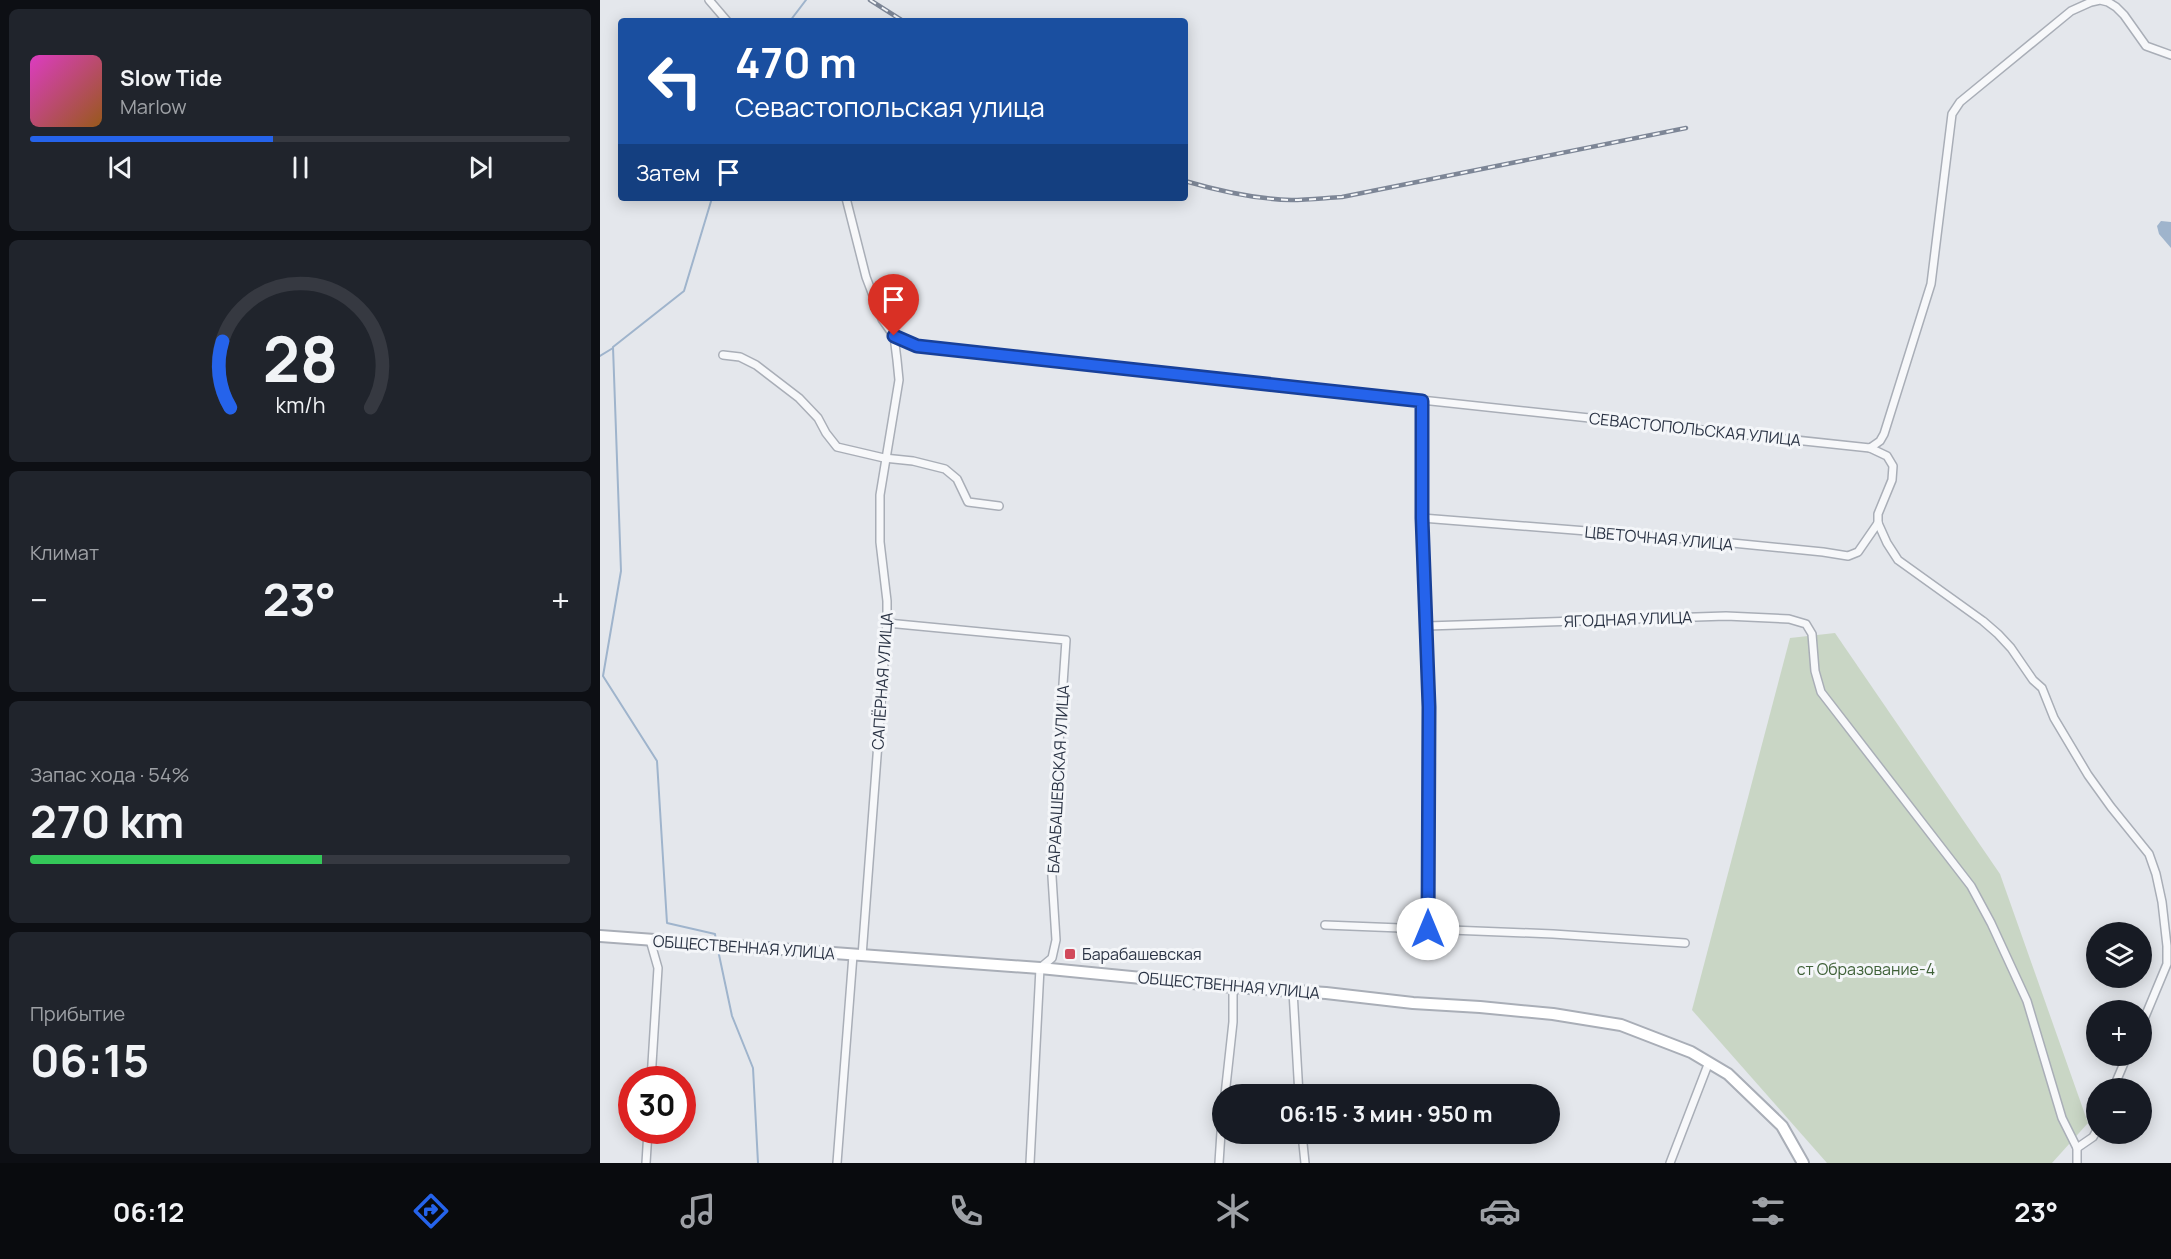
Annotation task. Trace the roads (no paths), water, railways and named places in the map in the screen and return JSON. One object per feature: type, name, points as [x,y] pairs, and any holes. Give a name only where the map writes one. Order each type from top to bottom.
[{"type":"main road","name":"ОБЩЕСТВЕННАЯ УЛИЦА","points":[[600,936],[1040,968],[1584,1018],[1632,1028],[1662,1039],[1728,1074],[1782,1126],[1803,1163]]},
{"type":"street","points":[[709,0],[724,18]]},
{"type":"street","points":[[2152,1000],[2167,964],[2167,946],[2162,902],[2149,854],[2088,775],[2054,718],[2042,688],[2033,680],[2011,648],[1983,621],[1898,560],[1878,523],[1880,507],[1894,472],[1893,466],[1887,456],[1870,448],[1880,441],[1884,434],[1931,284],[1952,114],[1960,102],[2071,11],[2091,2],[2100,0],[2116,7],[2146,46],[2171,55]]},
{"type":"street","points":[[847,201],[866,277],[882,319],[894,336]]},
{"type":"street","name":"СЕВАСТОПОЛЬСКАЯ УЛИЦА","points":[[894,336],[917,346],[1870,448]]},
{"type":"street","name":"САПЁРНАЯ УЛИЦА","points":[[837,1163],[887,623],[887,601],[880,542],[880,495],[898,380],[894,336]]},
{"type":"street","points":[[723,355],[740,357],[756,365],[799,398],[818,418],[837,447],[884,458],[945,468],[957,479],[968,502],[999,506]]},
{"type":"street","points":[[1422,401],[1422,518],[1429,707],[1428,929]]},
{"type":"street","name":"ЦВЕТОЧНАЯ УЛИЦА","points":[[1422,518],[1734,543],[1848,556],[1858,552],[1878,523]]},
{"type":"street","name":"ЯГОДНАЯ УЛИЦА","points":[[1427,626],[1709,617],[1766,617],[1801,621],[1810,629],[1814,645],[1815,671],[1821,692],[1971,886],[1991,923],[2027,1001],[2062,1118],[2077,1148]]},
{"type":"street","name":"БАРАБАШЕВСКАЯ УЛИЦА","points":[[887,623],[1066,640],[1051,861],[1056,940],[1052,958],[1040,968],[1030,1163]]},
{"type":"street","points":[[1325,925],[1553,934],[1684,943]]},
{"type":"street","points":[[650,940],[658,968],[652,1066]]},
{"type":"street","points":[[1226,1084],[1233,1022],[1233,987]]},
{"type":"street","points":[[1293,991],[1298,1084]]},
{"type":"street","points":[[1670,1163],[1709,1062]]},
{"type":"street","points":[[2077,1163],[2077,1148],[2086,1142]]},
{"type":"street","points":[[646,1163],[647,1144]]},
{"type":"street","points":[[1219,1163],[1220,1144]]},
{"type":"street","points":[[1303,1144],[1305,1163]]},
{"type":"water","points":[[2161,221],[2171,222],[2171,248],[2159,234],[2157,226]]},
{"type":"waterway","points":[[792,18],[806,0]]},
{"type":"waterway","points":[[711,201],[684,291],[613,347],[621,571],[603,676],[657,761],[667,923],[715,934],[716,941]]},
{"type":"waterway","points":[[600,356],[613,348]]},
{"type":"waterway","points":[[718,950],[732,1016],[753,1068],[758,1163]]},
{"type":"railway","points":[[870,0],[898,18]]},
{"type":"railway","points":[[1188,182],[1264,198],[1291,200],[1342,197],[1686,128]]},
{"type":"place","name":"Барабашевская","points":[[1070,954]]},
{"type":"park label","name":"ст Образование-4","points":[[1866,969]]}]
